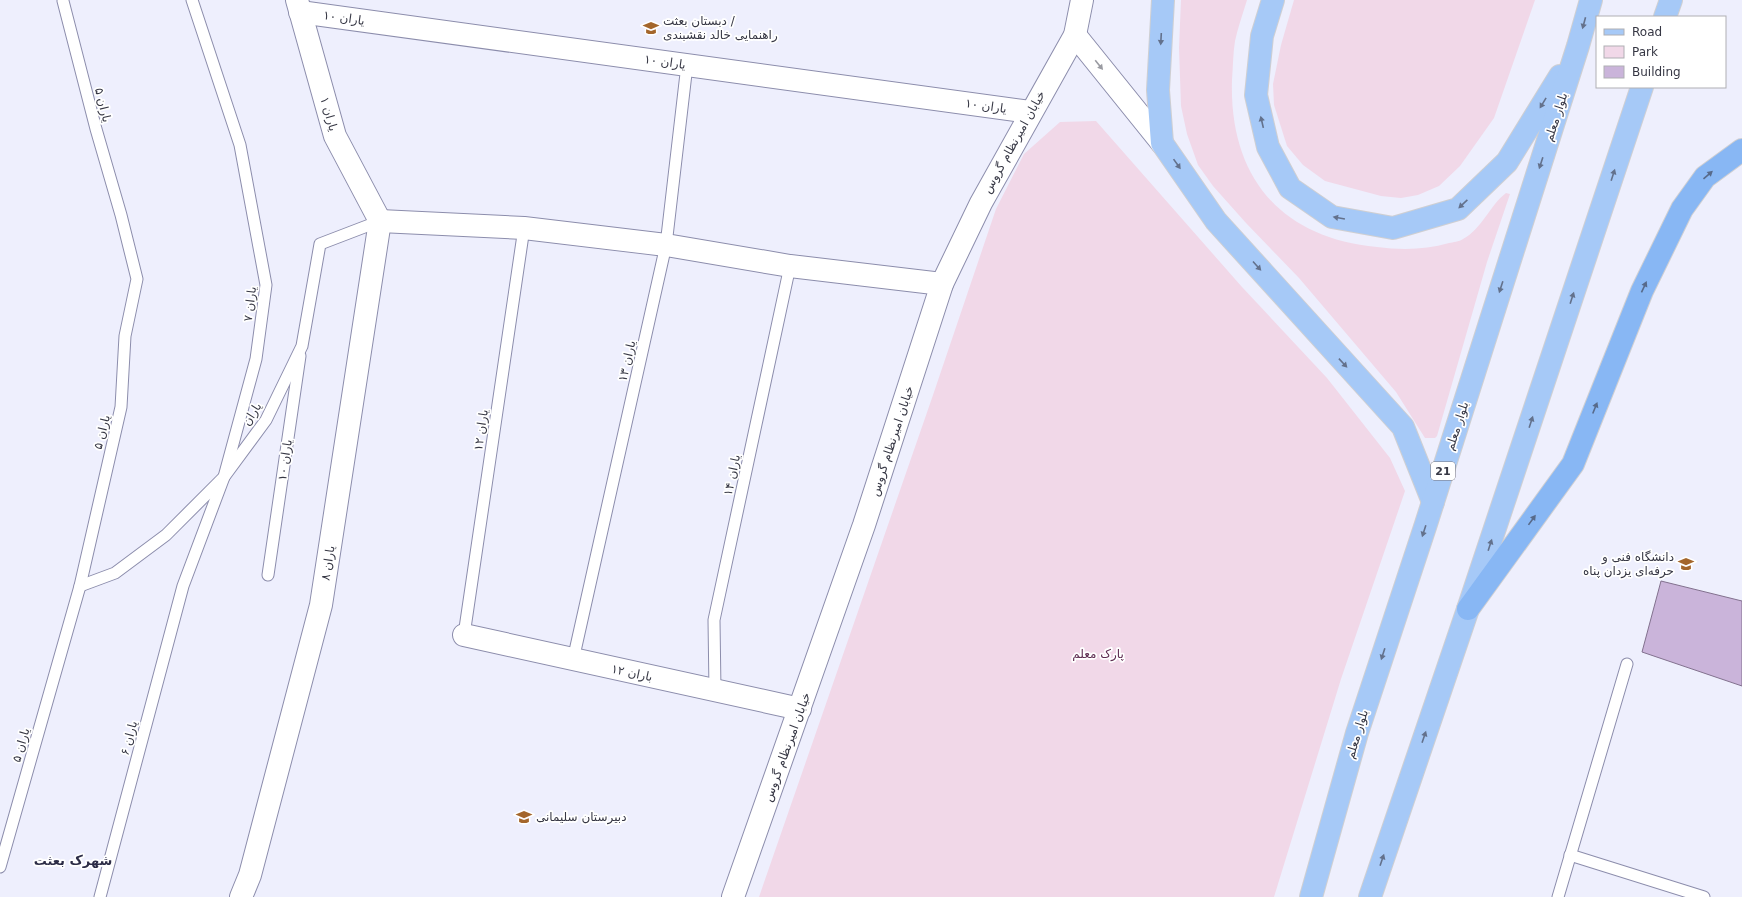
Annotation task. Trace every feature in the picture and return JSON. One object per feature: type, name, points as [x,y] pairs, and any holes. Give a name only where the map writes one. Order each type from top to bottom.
[{"type":"highway","points":[[1468,609],[1573,464],[1642,291],[1682,209],[1705,177],[1742,150]]},
{"type":"main road","points":[[1163,0],[1158,90],[1162,143],[1216,221],[1402,428],[1433,502]]},
{"type":"main road","points":[[1273,0],[1262,36],[1256,95],[1268,148],[1290,188],[1332,217],[1393,228],[1458,209],[1507,162],[1578,46]]},
{"type":"main road","name":"بلوار معلم","points":[[1311,897],[1357,733],[1433,502],[1578,46],[1590,0]]},
{"type":"main road","points":[[1665,16],[1671,0]]},
{"type":"main road","points":[[1370,897],[1468,609],[1642,88]]},
{"type":"street","name":"خیابان امیرنظام گروس","points":[[733,897],[864,525],[942,284],[981,203],[1030,112],[1075,35],[1082,0]]},
{"type":"street","name":"یاران ۱۰","points":[[299,6],[687,65],[1030,112]]},
{"type":"street","name":"یاران ۱","points":[[299,6],[335,136],[380,221]]},
{"type":"street","points":[[1075,35],[1162,143]]},
{"type":"street","points":[[380,221],[524,228],[666,245],[790,266],[942,284]]},
{"type":"street","name":"یاران ۸","points":[[241,897],[250,875],[321,604],[380,221]]},
{"type":"street","name":"باران ۱۲","points":[[464,635],[800,709]]},
{"type":"lane","name":"یاران ۷","points":[[182,586],[224,477],[256,358],[266,285],[240,145],[192,0]]},
{"type":"lane","name":"یاران ۵","points":[[0,867],[80,586],[122,407],[124,336],[137,279],[122,215],[96,129],[64,1]]},
{"type":"lane","name":"یاران ۱۳","points":[[573,660],[666,245],[687,65]]},
{"type":"lane","name":"یاران","points":[[80,586],[115,573],[166,535],[224,477],[266,420],[302,346],[320,244],[380,221]]},
{"type":"lane","name":"یاران ۱۲","points":[[464,635],[524,228]]},
{"type":"lane","name":"یاران ۱۴","points":[[715,691],[714,620],[790,266]]},
{"type":"lane","name":"یاران ۱۰","points":[[268,575],[302,346]]},
{"type":"lane","name":"یاران ۶","points":[[100,897],[182,586]]},
{"type":"lane","points":[[1558,897],[1627,664]]},
{"type":"lane","points":[[1570,855],[1704,897]]},
{"type":"green space","points":[[1181,0],[1247,0],[1239,25],[1233,55],[1233,114],[1240,145],[1251,173],[1267,196],[1288,216],[1313,231],[1343,241],[1377,247],[1404,249],[1431,247],[1460,241],[1470,235],[1500,198],[1506,193],[1510,194],[1487,262],[1437,436],[1435,438],[1425,438],[1396,392],[1299,278],[1213,186],[1198,165],[1187,134],[1181,106],[1179,48]]},
{"type":"green space","points":[[1294,0],[1535,0],[1494,118],[1460,166],[1439,186],[1418,195],[1401,198],[1381,196],[1325,181],[1303,165],[1287,146],[1274,105],[1273,84],[1281,45]]},
{"type":"green space","name":"پارک معلم","points":[[1096,121],[1242,287],[1327,378],[1390,458],[1405,491],[1341,679],[1274,897],[759,897],[996,209],[1024,154],[1060,122]]},
{"type":"building","points":[[1661,581],[1742,601],[1742,686],[1642,652]]},
{"type":"place","name":"دبستان بعثت / راهنمایی خالد نقشبندی","points":[[651,28]]},
{"type":"place","name":"دانشگاه فنی و حرفه‌ای یزدان پناه","points":[[1686,564]]},
{"type":"place","name":"دبیرستان سلیمانی","points":[[524,817]]},
{"type":"district","name":"شهرک بعثت","points":[[73,860]]}]
